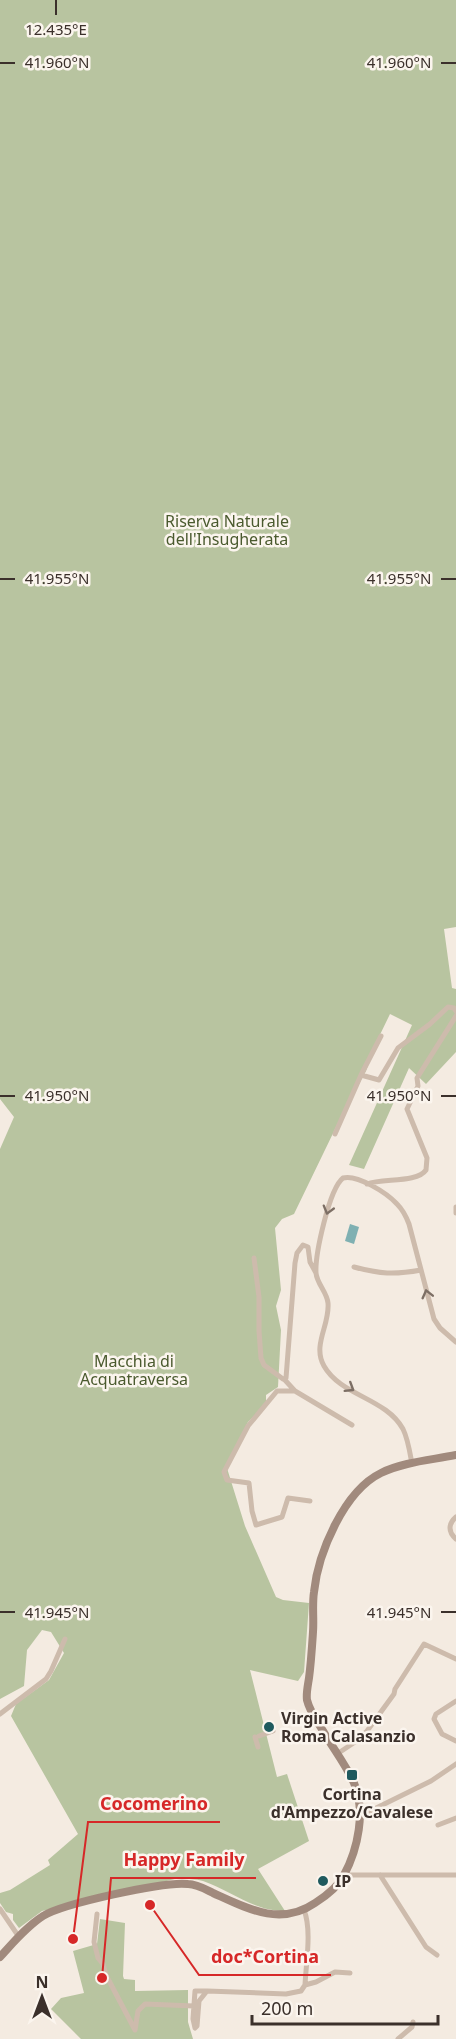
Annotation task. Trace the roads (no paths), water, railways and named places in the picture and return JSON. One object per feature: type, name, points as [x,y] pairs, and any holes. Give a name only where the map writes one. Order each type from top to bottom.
[{"type":"street","points":[[362,1075],[379,1080],[398,1048],[448,1007],[454,1008],[456,1014],[417,1078],[418,1086],[407,1109],[427,1158],[426,1170],[419,1176],[375,1181],[368,1184]]},
{"type":"street","points":[[335,1134],[381,1036]]},
{"type":"street","points":[[316,1273],[318,1248],[336,1186],[343,1178],[349,1176],[356,1178],[389,1197],[403,1211],[409,1224],[434,1319],[440,1328],[456,1342]]},
{"type":"street","points":[[456,1207],[456,1213]]},
{"type":"street","points":[[284,1379],[289,1354],[295,1263],[297,1253],[303,1245],[308,1247],[310,1263],[328,1305],[320,1346],[322,1362],[330,1374],[339,1381],[396,1419],[405,1434],[412,1464]]},
{"type":"street","points":[[254,1258],[259,1297],[261,1358],[264,1365],[284,1379],[295,1391],[352,1425]]},
{"type":"street","points":[[354,1267],[389,1274],[421,1270]]},
{"type":"street","points":[[295,1391],[277,1391],[248,1426],[224,1472],[227,1480],[249,1483],[256,1525],[282,1517],[288,1498],[310,1501]]},
{"type":"street","points":[[0,1957],[35,1922],[55,1910],[175,1884],[201,1887],[252,1911],[264,1914],[284,1915],[304,1910],[327,1894],[344,1875],[353,1852],[360,1816],[356,1788],[310,1707],[307,1696],[313,1635],[313,1594],[321,1560],[335,1525],[364,1485],[380,1474],[412,1464],[456,1455]]},
{"type":"street","points":[[456,1517],[451,1522],[450,1528],[456,1539]]},
{"type":"street","points":[[0,1714],[46,1679],[65,1639]]},
{"type":"street","points":[[337,1754],[367,1731],[394,1694],[424,1644],[456,1659]]},
{"type":"street","points":[[456,1701],[436,1714],[434,1719],[442,1734],[456,1742]]},
{"type":"street","points":[[258,1747],[257,1737],[273,1731]]},
{"type":"street","points":[[360,1816],[455,1768]]},
{"type":"street","points":[[438,1825],[455,1819],[456,1827]]},
{"type":"street","points":[[344,1875],[456,1875]]},
{"type":"street","points":[[380,1875],[426,1947],[436,1955]]},
{"type":"street","points":[[0,1909],[19,1937]]},
{"type":"street","points":[[207,1991],[199,2001],[195,2028],[195,1991],[207,1991],[294,1994],[300,1992],[305,1984],[307,1918],[304,1910]]},
{"type":"street","points":[[97,1914],[94,1942],[98,1958],[104,1964],[106,1976],[135,2030],[137,2014],[145,2004],[194,2006]]},
{"type":"street","points":[[305,1984],[321,1980],[333,1973],[350,1972]]},
{"type":"street","points":[[398,2039],[412,2027],[413,2022]]},
{"type":"water","points":[[350,1224],[359,1227],[354,1244],[345,1241]]},
{"type":"place","name":"Virgin Active Roma Calasanzio","points":[[269,1727]]},
{"type":"place","name":"Cortina d'Ampezzo/Cavalese","points":[[352,1775]]},
{"type":"place","name":"IP","points":[[323,1881]]},
{"type":"place","name":"doc*Cortina","points":[[150,1905]]},
{"type":"place","name":"Cocomerino","points":[[73,1939]]},
{"type":"place","name":"Happy Family","points":[[102,1978]]},
{"type":"park label","name":"Riserva Naturale dell'Insugherata","points":[[227,530]]},
{"type":"park label","name":"Macchia di Acquatraversa","points":[[134,1370]]}]
